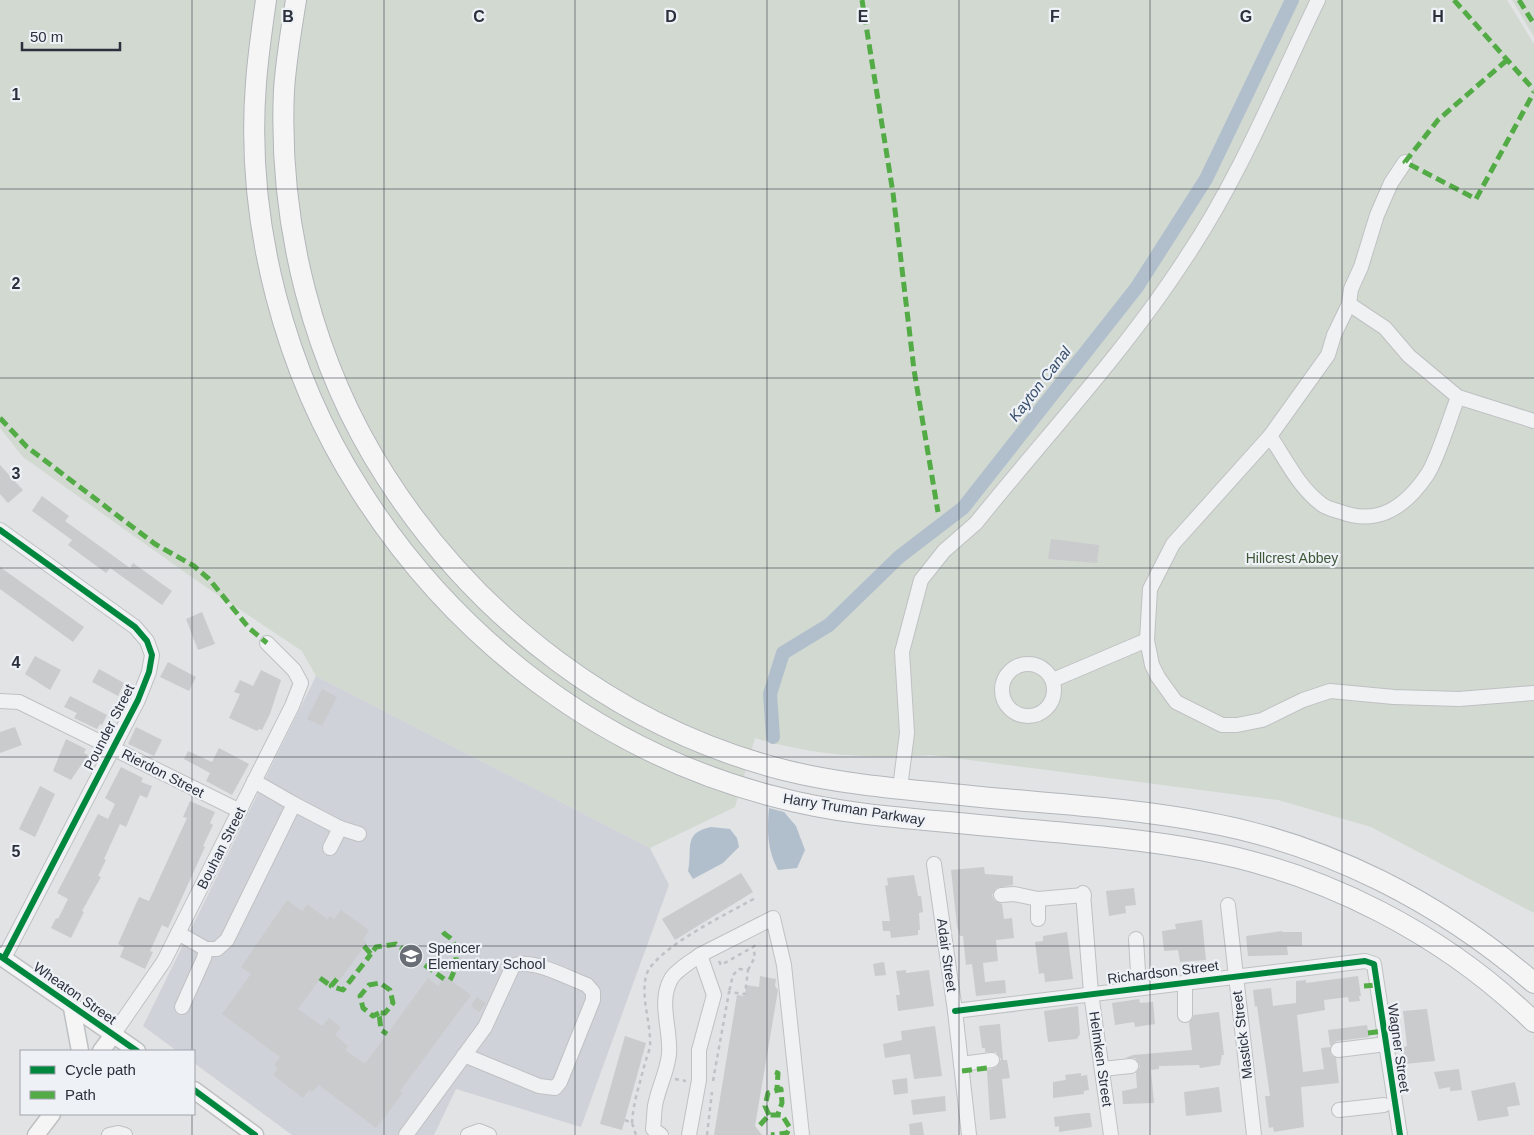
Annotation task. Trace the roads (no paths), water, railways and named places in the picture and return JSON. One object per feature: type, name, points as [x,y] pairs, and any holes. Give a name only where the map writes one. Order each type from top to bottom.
[{"type":"highway","name":"Harry Truman Parkway","points":[[266,0],[255,86],[255,137],[259,196],[274,285],[304,380],[324,427],[374,512],[429,584],[470,628],[536,681],[589,718],[635,744],[727,782],[777,798],[828,808],[1156,843],[1245,860],[1332,890],[1414,930],[1490,983],[1531,1020]]},
{"type":"highway","name":"Harry Truman Parkway","points":[[296,0],[284,88],[284,136],[292,221],[302,278],[331,370],[350,414],[398,496],[427,536],[477,593],[528,638],[566,668],[648,718],[691,738],[782,769],[825,778],[900,788],[1160,815],[1226,826],[1299,846],[1343,863],[1429,905],[1508,960],[1534,983]]},
{"type":"highway","points":[[1429,905],[1496,940],[1534,967]]},
{"type":"main road","name":"Wheaton Street","points":[[2,957],[72,1008],[136,1050]]},
{"type":"main road","points":[[72,1008],[80,1050]]},
{"type":"main road","name":"Bouhan Street","points":[[102,1050],[113,1035]]},
{"type":"main road","points":[[195,1091],[255,1135]]},
{"type":"main road","points":[[36,1135],[51,1115]]},
{"type":"street","points":[[900,788],[907,733],[902,652],[921,580],[944,551],[976,523],[1146,317],[1186,258],[1221,199],[1256,132],[1318,0]]},
{"type":"street","points":[[1405,162],[1391,183],[1377,215],[1361,267],[1351,289],[1349,304],[1334,335],[1328,355],[1270,436],[1172,544],[1150,589],[1147,640],[1155,671],[1176,702],[1222,725],[1237,725],[1262,720],[1303,700],[1330,691],[1394,697],[1459,699],[1534,692]]},
{"type":"street","points":[[1349,304],[1385,328],[1409,356],[1458,397],[1534,421]]},
{"type":"street","points":[[1270,436],[1301,483],[1321,504],[1346,514],[1370,518],[1384,515],[1408,499],[1428,474],[1458,397]]},
{"type":"street","name":"Pounder Street","points":[[0,530],[135,627],[148,641],[152,655],[148,672],[130,718],[2,957]]},
{"type":"street","points":[[1053,680],[1147,640]]},
{"type":"street","name":"Bouhan Street","points":[[113,1035],[164,961],[292,706],[301,683],[294,670],[268,643]]},
{"type":"street","name":"Rierdon Street","points":[[2,700],[19,702],[240,811]]},
{"type":"street","points":[[254,781],[340,828],[359,834]]},
{"type":"street","points":[[178,933],[206,949],[217,949],[227,940],[294,804]]},
{"type":"street","points":[[330,848],[340,828]]},
{"type":"street","name":"Adair Street","points":[[934,864],[955,1011],[969,1135]]},
{"type":"street","points":[[1001,895],[1014,894],[1038,899],[1038,919]]},
{"type":"street","name":"Helmken Street","points":[[1038,899],[1084,894],[1091,993],[1112,1135]]},
{"type":"street","name":"Mastick Street","points":[[1228,906],[1254,1135]]},
{"type":"street","points":[[661,1135],[653,1129],[655,1105],[666,1075],[669,1054],[669,1031],[664,1009],[665,995],[671,977],[700,955],[773,918],[784,966],[802,1135]]},
{"type":"street","points":[[1136,939],[1139,988]]},
{"type":"street","points":[[182,1007],[204,958],[206,949]]},
{"type":"street","points":[[689,1135],[699,1080],[699,1050],[714,995],[700,955]]},
{"type":"street","name":"Richardson Street","points":[[955,1011],[1355,961],[1374,964]]},
{"type":"street","points":[[406,1135],[493,1014],[513,966],[521,962],[587,985],[593,992],[593,1000],[560,1082],[555,1088],[540,1086],[464,1055]]},
{"type":"street","name":"Wagner Street","points":[[1374,964],[1400,1135]]},
{"type":"street","points":[[1185,982],[1185,1015]]},
{"type":"street","points":[[1338,1050],[1386,1044]]},
{"type":"street","points":[[961,1064],[992,1060]]},
{"type":"street","points":[[1102,1069],[1131,1066]]},
{"type":"street","points":[[1338,1110],[1384,1105]]},
{"type":"street","points":[[468,1135],[479,1131],[489,1135]]},
{"type":"street","points":[[109,1135],[118,1133],[125,1135]]},
{"type":"water","points":[[769,808],[784,812],[796,826],[805,850],[797,868],[778,870],[774,862],[769,840]]},
{"type":"water","points":[[711,827],[730,829],[737,838],[739,847],[723,863],[693,879],[688,871],[690,843],[696,833]]},
{"type":"waterway","name":"Kayton Canal","points":[[773,737],[770,694],[783,653],[829,625],[899,557],[963,508],[1137,287],[1206,179],[1292,0]]},
{"type":"place","name":"Spencer Elementary School","points":[[411,956]]},
{"type":"park label","name":"Hillcrest Abbey","points":[[1292,558]]}]
